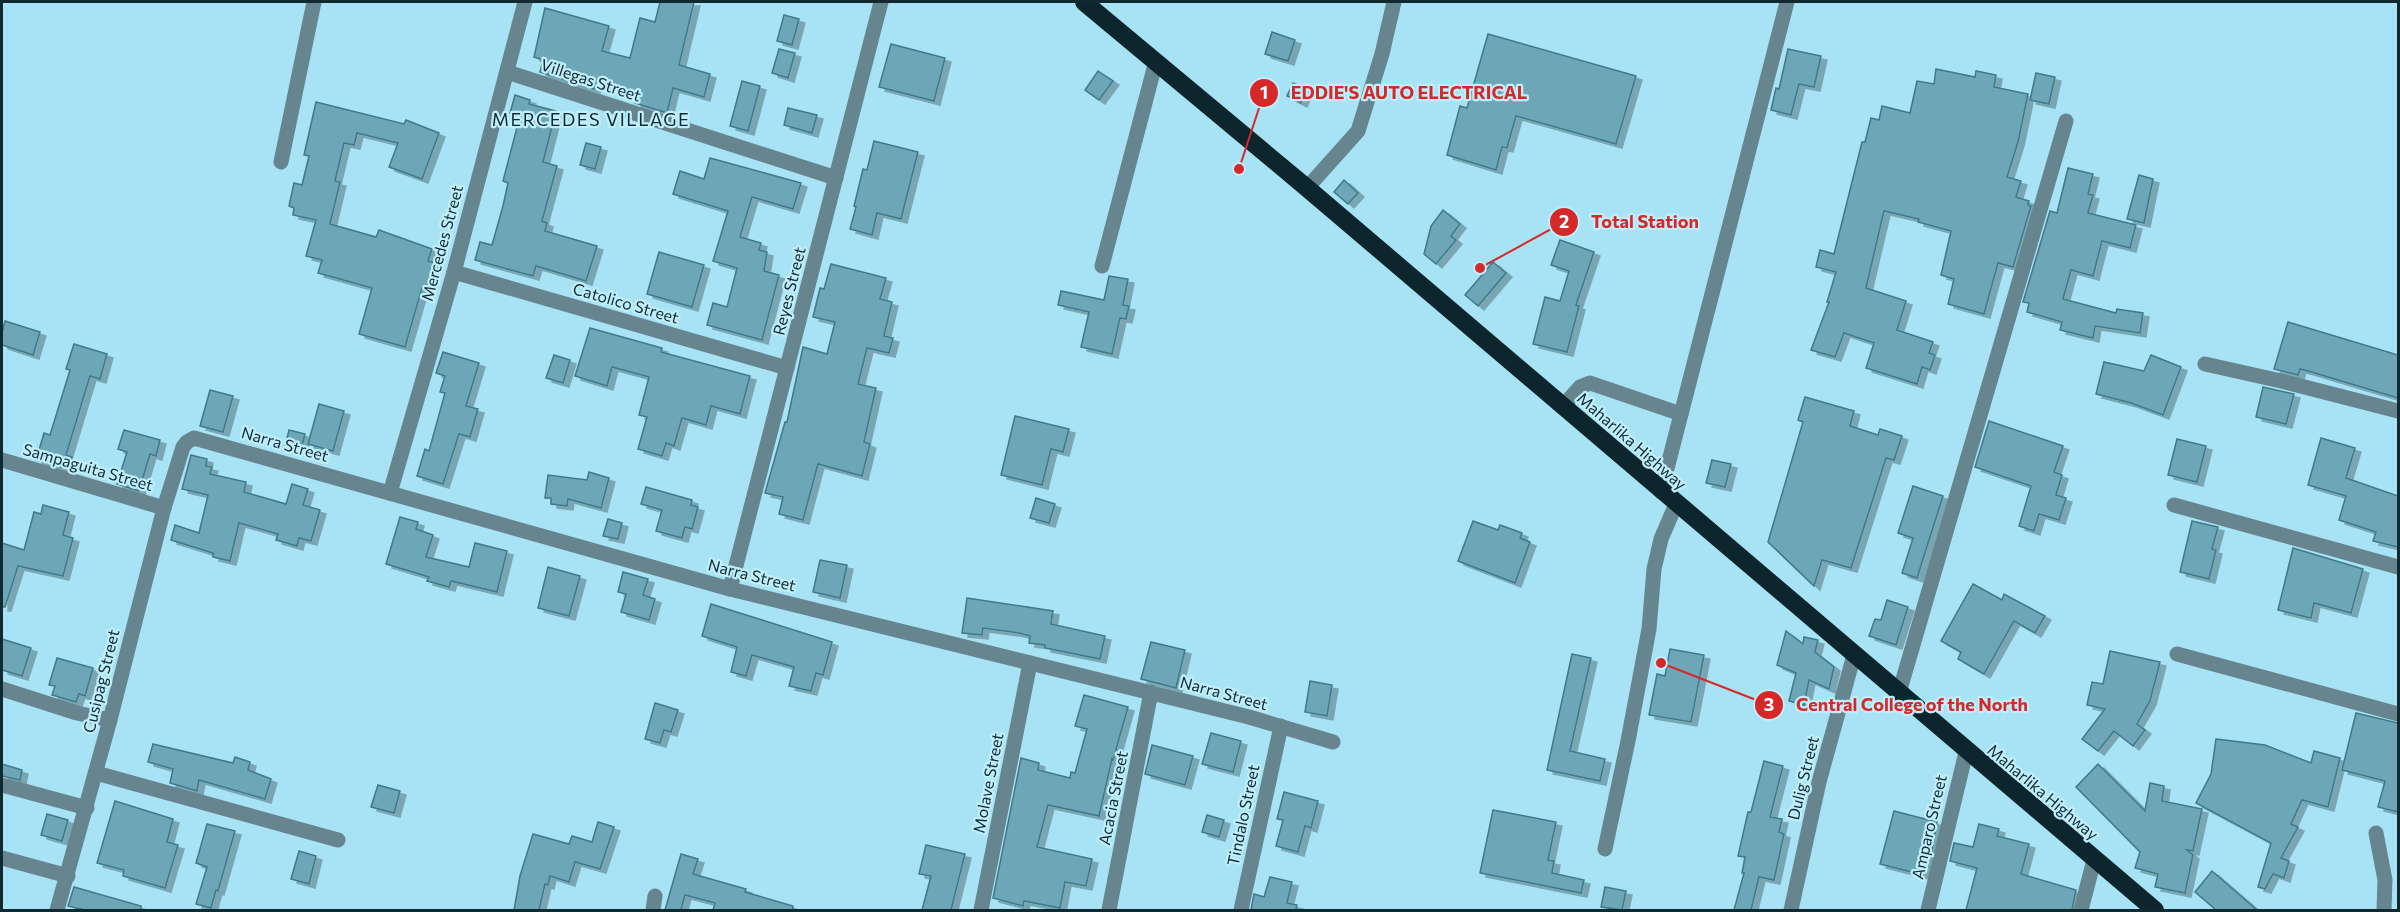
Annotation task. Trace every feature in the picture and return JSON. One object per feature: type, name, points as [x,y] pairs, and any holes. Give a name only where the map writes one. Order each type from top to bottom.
[{"type":"highway","name":"Maharlika Highway","points":[[1084,2],[2155,910]]},
{"type":"street","points":[[281,162],[314,2]]},
{"type":"street","name":"Mercedes Street","points":[[390,493],[454,272],[525,2]]},
{"type":"street","name":"Reyes Street","points":[[730,589],[881,2]]},
{"type":"street","points":[[1306,188],[1358,131],[1382,54],[1394,2]]},
{"type":"street","points":[[1661,492],[1787,2]]},
{"type":"street","points":[[1102,266],[1156,61]]},
{"type":"street","name":"Villegas Street","points":[[507,72],[836,178]]},
{"type":"street","points":[[1899,693],[2066,121]]},
{"type":"street","name":"Catolico Street","points":[[454,272],[787,368]]},
{"type":"street","points":[[2205,364],[2398,411]]},
{"type":"street","points":[[1562,407],[1580,387],[1590,382],[1681,414]]},
{"type":"street","name":"Narra Street","points":[[178,460],[187,442],[194,438],[202,439],[730,589],[1151,692],[1333,742]]},
{"type":"street","name":"Sampaguita Street","points":[[2,460],[164,508]]},
{"type":"street","name":"Cusipag Street","points":[[57,910],[87,808],[178,460]]},
{"type":"street","points":[[1605,849],[1649,629],[1654,569],[1661,539],[1676,504]]},
{"type":"street","points":[[2174,505],[2398,567]]},
{"type":"street","points":[[2177,654],[2398,714]]},
{"type":"street","name":"Dulig Street","points":[[1791,910],[1819,782],[1854,655]]},
{"type":"street","name":"Molave Street","points":[[981,910],[1030,663]]},
{"type":"street","points":[[2,689],[77,713],[110,720]]},
{"type":"street","name":"Acacia Street","points":[[1109,910],[1151,692]]},
{"type":"street","name":"Tindalo Street","points":[[1241,910],[1281,726]]},
{"type":"street","name":"Amparo Street","points":[[1928,910],[1966,752]]},
{"type":"street","points":[[96,773],[338,840]]},
{"type":"street","points":[[2,785],[87,808]]},
{"type":"street","points":[[2376,833],[2385,880],[2384,910]]},
{"type":"street","points":[[2,858],[68,876]]},
{"type":"street","points":[[2081,910],[2094,860]]},
{"type":"building","points":[[660,2],[694,2],[679,65],[710,74],[704,97],[673,88],[667,113],[635,103],[637,95],[595,85],[594,89],[540,72],[543,60],[534,57],[545,8],[609,26],[602,51],[630,58],[640,18],[655,22]]},
{"type":"building","points":[[784,15],[799,19],[792,45],[777,41]]},
{"type":"building","points":[[1272,32],[1295,40],[1288,61],[1265,54]]},
{"type":"building","points":[[1488,34],[1636,76],[1616,144],[1516,116],[1507,148],[1502,147],[1496,170],[1447,155],[1460,106],[1467,108]]},
{"type":"building","points":[[891,44],[945,58],[934,101],[879,87]]},
{"type":"building","points":[[779,49],[795,53],[788,78],[772,73]]},
{"type":"building","points":[[1788,49],[1821,56],[1814,87],[1799,84],[1791,115],[1771,110],[1776,88],[1779,89]]},
{"type":"building","points":[[1936,69],[1975,77],[1976,71],[1996,75],[1994,87],[2028,94],[2018,142],[2007,177],[2021,181],[2016,197],[2029,201],[2028,205],[2031,206],[2013,267],[1998,263],[1984,314],[1948,304],[1954,279],[1941,275],[1951,231],[1918,222],[1919,219],[1884,211],[1866,288],[1906,301],[1897,330],[1933,342],[1929,353],[1935,355],[1930,370],[1922,367],[1917,384],[1866,368],[1874,343],[1844,333],[1835,357],[1811,350],[1829,302],[1827,302],[1836,272],[1816,267],[1820,250],[1834,254],[1862,142],[1865,142],[1871,118],[1879,120],[1882,106],[1910,113],[1917,81],[1934,84]]},
{"type":"building","points":[[1098,71],[1113,81],[1099,100],[1085,90]]},
{"type":"building","points":[[2036,73],[2055,77],[2049,104],[2030,100]]},
{"type":"building","points":[[742,81],[760,86],[748,131],[730,126]]},
{"type":"building","points":[[1293,83],[1307,89],[1301,103],[1287,96]]},
{"type":"building","points":[[515,95],[530,100],[529,104],[556,111],[543,162],[557,166],[542,221],[547,223],[545,231],[597,246],[586,281],[536,266],[533,276],[475,260],[480,242],[492,245],[503,206],[508,183],[503,181],[520,116],[510,113]]},
{"type":"building","points":[[316,102],[404,124],[406,120],[439,133],[422,179],[389,167],[398,143],[357,133],[354,145],[344,143],[335,181],[340,182],[330,224],[376,237],[379,230],[432,249],[428,261],[435,263],[426,290],[422,288],[405,347],[359,334],[372,288],[318,273],[322,260],[306,256],[316,220],[293,215],[294,208],[289,206],[294,183],[302,185],[309,156],[304,155]]},
{"type":"building","points":[[788,108],[817,115],[812,133],[784,125]]},
{"type":"building","points":[[874,141],[918,152],[901,219],[877,213],[872,235],[850,229],[863,169],[867,170]]},
{"type":"building","points":[[586,143],[601,147],[595,169],[580,165]]},
{"type":"building","points":[[710,158],[801,183],[793,209],[752,197],[740,237],[761,243],[759,250],[767,252],[764,271],[779,275],[762,340],[707,325],[713,303],[727,307],[737,268],[713,261],[728,211],[673,194],[680,171],[704,179]]},
{"type":"building","points":[[2068,168],[2093,174],[2088,194],[2093,195],[2088,213],[2136,225],[2130,248],[2102,241],[2093,276],[2071,270],[2063,299],[2116,313],[2117,309],[2143,313],[2140,333],[2095,326],[2093,338],[2060,330],[2062,322],[2027,312],[2029,303],[2023,302],[2050,211],[2057,213]]},
{"type":"building","points":[[2139,175],[2153,179],[2144,223],[2127,219]]},
{"type":"building","points":[[1344,180],[1358,193],[1348,204],[1334,192]]},
{"type":"building","points":[[1443,210],[1460,224],[1451,236],[1456,240],[1436,264],[1424,254],[1431,226]]},
{"type":"building","points":[[1560,240],[1594,252],[1576,305],[1579,306],[1567,352],[1533,344],[1545,297],[1560,301],[1569,271],[1551,265]]},
{"type":"building","points":[[659,252],[704,265],[692,307],[647,294]]},
{"type":"building","points":[[1493,262],[1506,273],[1478,306],[1465,295]]},
{"type":"building","points":[[831,264],[886,278],[880,299],[892,302],[884,336],[893,338],[889,353],[867,348],[858,384],[876,388],[864,442],[870,444],[862,476],[818,464],[803,520],[779,514],[783,497],[765,493],[785,422],[787,422],[803,347],[827,354],[835,322],[813,317],[820,288],[824,289]]},
{"type":"building","points":[[1109,276],[1128,279],[1123,305],[1129,306],[1126,319],[1120,318],[1112,354],[1081,347],[1089,312],[1058,305],[1061,291],[1104,300]]},
{"type":"building","points":[[5,321],[40,332],[33,355],[2,345]]},
{"type":"building","points":[[2288,322],[2398,355],[2398,398],[2300,369],[2298,375],[2274,369]]},
{"type":"building","points":[[590,328],[662,348],[661,352],[750,376],[740,414],[711,406],[706,425],[682,418],[674,446],[666,443],[662,456],[638,449],[647,417],[639,415],[649,377],[612,367],[607,386],[575,376]]},
{"type":"building","points":[[74,344],[107,354],[100,379],[90,376],[66,455],[72,457],[68,469],[36,460],[44,433],[50,435],[70,370],[66,369]]},
{"type":"building","points":[[443,352],[479,363],[466,406],[478,409],[470,437],[459,434],[443,484],[417,476],[425,449],[429,451],[445,393],[440,392],[445,376],[436,373]]},
{"type":"building","points":[[554,355],[570,360],[563,383],[546,378]]},
{"type":"building","points":[[2151,355],[2181,367],[2163,415],[2131,403],[2096,394],[2104,362],[2144,371]]},
{"type":"building","points":[[2263,387],[2294,394],[2286,424],[2256,417]]},
{"type":"building","points":[[210,390],[233,396],[223,432],[200,426]]},
{"type":"building","points":[[1805,397],[1854,411],[1850,426],[1878,435],[1880,429],[1902,436],[1894,460],[1886,458],[1851,568],[1822,560],[1814,586],[1768,542],[1803,422],[1798,420]]},
{"type":"building","points":[[319,404],[344,411],[333,451],[308,444]]},
{"type":"building","points":[[1015,416],[1069,429],[1063,452],[1051,449],[1042,485],[1001,475]]},
{"type":"building","points":[[1989,421],[2063,446],[2054,472],[2062,475],[2056,495],[2066,498],[2059,520],[2039,514],[2034,531],[2019,526],[2031,486],[1975,467]]},
{"type":"building","points":[[124,430],[160,440],[156,456],[150,454],[139,491],[117,484],[127,452],[118,449]]},
{"type":"building","points":[[289,430],[305,434],[301,450],[285,446]]},
{"type":"building","points":[[2321,438],[2355,448],[2346,478],[2398,496],[2398,547],[2373,541],[2376,532],[2339,520],[2346,496],[2308,485]]},
{"type":"building","points":[[2177,439],[2206,446],[2197,482],[2168,475]]},
{"type":"building","points":[[191,455],[207,459],[206,466],[212,467],[210,474],[246,482],[244,492],[286,504],[292,484],[308,489],[303,505],[320,510],[311,541],[299,538],[297,546],[276,540],[278,534],[239,523],[230,561],[213,557],[213,553],[171,540],[175,525],[199,533],[208,495],[182,489]]},
{"type":"building","points":[[1712,460],[1731,464],[1725,487],[1706,483]]},
{"type":"building","points":[[589,472],[609,478],[601,508],[568,499],[567,506],[551,504],[551,498],[545,498],[548,475],[587,480]]},
{"type":"building","points":[[1913,486],[1943,496],[1917,578],[1902,573],[1913,538],[1898,533]]},
{"type":"building","points":[[646,487],[692,500],[691,505],[698,507],[692,529],[685,527],[682,538],[656,531],[662,510],[641,504]]},
{"type":"building","points":[[1036,498],[1055,504],[1049,523],[1030,518]]},
{"type":"building","points":[[43,505],[69,512],[63,535],[73,538],[63,576],[18,566],[5,607],[2,607],[2,543],[24,550],[34,512],[41,514]]},
{"type":"building","points":[[400,517],[418,522],[416,529],[433,535],[426,557],[469,567],[475,543],[507,551],[497,592],[451,581],[449,587],[427,581],[429,577],[386,564]]},
{"type":"building","points":[[608,519],[622,523],[618,539],[603,536]]},
{"type":"building","points":[[1473,521],[1498,530],[1500,525],[1522,533],[1520,538],[1530,542],[1515,583],[1458,561]]},
{"type":"building","points":[[2192,521],[2218,527],[2212,549],[2216,550],[2209,579],[2180,572]]},
{"type":"building","points":[[2293,548],[2363,569],[2351,613],[2314,603],[2311,618],[2278,610]]},
{"type":"building","points":[[820,560],[847,565],[840,598],[813,592]]},
{"type":"building","points":[[548,567],[580,576],[569,616],[538,608]]},
{"type":"building","points":[[623,572],[648,579],[643,595],[655,599],[649,620],[621,612],[626,594],[618,592]]},
{"type":"building","points":[[1973,584],[2002,600],[2004,594],[2045,616],[2035,633],[2014,621],[1984,674],[1958,659],[1961,652],[1941,641]]},
{"type":"building","points":[[967,598],[1053,611],[1051,624],[1105,636],[1100,659],[1029,643],[1030,636],[1019,633],[983,628],[982,635],[962,633]]},
{"type":"building","points":[[1887,600],[1908,607],[1896,645],[1869,636],[1875,619],[1881,620]]},
{"type":"building","points":[[711,604],[832,642],[823,675],[816,673],[811,691],[789,686],[794,667],[752,655],[746,676],[731,672],[737,647],[702,636]]},
{"type":"building","points":[[1786,631],[1803,644],[1804,637],[1818,640],[1815,652],[1834,667],[1829,689],[1809,680],[1804,705],[1789,701],[1796,673],[1777,665]]},
{"type":"building","points":[[2,639],[31,648],[22,676],[2,670]]},
{"type":"building","points":[[1151,642],[1185,650],[1176,688],[1141,679]]},
{"type":"building","points":[[1670,649],[1704,655],[1691,722],[1649,715],[1657,674],[1665,676]]},
{"type":"building","points":[[2110,651],[2160,662],[2150,701],[2137,724],[2145,730],[2133,746],[2114,731],[2098,751],[2082,739],[2105,709],[2087,705],[2092,682],[2103,684]]},
{"type":"building","points":[[1572,654],[1591,658],[1570,751],[1605,759],[1600,781],[1547,770]]},
{"type":"building","points":[[57,658],[93,668],[85,696],[79,694],[76,702],[52,695],[55,686],[49,685]]},
{"type":"building","points":[[1310,681],[1332,685],[1327,716],[1305,712]]},
{"type":"building","points":[[1084,695],[1128,707],[1112,759],[1099,816],[1048,805],[1037,847],[1092,859],[1086,886],[1065,882],[1060,908],[1024,901],[1023,906],[993,898],[1021,758],[1039,763],[1038,770],[1070,778],[1071,772],[1075,773],[1087,729],[1075,726]]},
{"type":"building","points":[[655,703],[678,710],[671,732],[664,730],[660,743],[645,739]]},
{"type":"building","points":[[2356,713],[2398,723],[2398,812],[2378,807],[2385,781],[2342,770]]},
{"type":"building","points":[[1211,733],[1241,741],[1233,772],[1202,764]]},
{"type":"building","points":[[2216,739],[2265,745],[2311,763],[2314,751],[2340,758],[2328,807],[2302,800],[2291,824],[2298,827],[2281,858],[2289,861],[2284,878],[2273,874],[2265,889],[2258,887],[2271,843],[2196,803],[2211,774]]},
{"type":"building","points":[[153,744],[233,763],[235,757],[250,762],[248,770],[271,779],[265,799],[199,780],[197,791],[170,783],[173,769],[148,762]]},
{"type":"building","points":[[1152,745],[1193,756],[1185,785],[1145,774]]},
{"type":"building","points":[[1764,761],[1783,766],[1770,817],[1782,819],[1779,832],[1784,834],[1774,880],[1759,877],[1751,910],[1734,910],[1744,873],[1742,873],[1745,857],[1738,856],[1748,812],[1751,812]]},
{"type":"building","points":[[2,764],[22,770],[20,780],[2,776]]},
{"type":"building","points":[[2098,764],[2145,811],[2150,783],[2164,786],[2162,801],[2202,809],[2193,851],[2187,850],[2193,855],[2185,893],[2155,887],[2158,874],[2135,868],[2140,852],[2076,787]]},
{"type":"building","points":[[378,785],[400,791],[394,813],[371,807]]},
{"type":"building","points":[[1284,792],[1318,801],[1311,828],[1305,826],[1298,852],[1276,846],[1283,820],[1277,819]]},
{"type":"building","points":[[115,801],[173,819],[167,842],[178,845],[165,888],[123,876],[124,870],[97,863]]},
{"type":"building","points":[[1493,810],[1556,822],[1548,860],[1554,861],[1552,873],[1584,880],[1581,893],[1480,873]]},
{"type":"building","points":[[1894,811],[1937,822],[1931,857],[1928,856],[1923,875],[1880,864]]},
{"type":"building","points":[[47,814],[68,820],[62,841],[41,835]]},
{"type":"building","points":[[1207,815],[1224,820],[1219,837],[1202,832]]},
{"type":"building","points":[[598,822],[614,827],[600,869],[575,862],[569,882],[550,876],[548,885],[545,884],[539,910],[514,910],[520,876],[533,834],[569,844],[572,836],[592,842]]},
{"type":"building","points":[[207,824],[235,831],[211,908],[196,904],[207,867],[196,863]]},
{"type":"building","points":[[1979,824],[1999,829],[1997,836],[2029,844],[2021,874],[2076,890],[2072,910],[1966,910],[1977,868],[1950,861],[1954,843],[1973,847]]},
{"type":"building","points":[[926,845],[965,854],[951,910],[922,910],[931,876],[919,874]]},
{"type":"building","points":[[299,851],[316,856],[309,884],[291,879]]},
{"type":"building","points":[[681,854],[698,859],[693,874],[746,889],[745,892],[793,906],[793,910],[713,910],[715,903],[685,895],[681,910],[665,910]]},
{"type":"building","points":[[2212,871],[2257,910],[2216,910],[2195,892]]},
{"type":"building","points":[[1270,877],[1292,882],[1287,903],[1297,905],[1296,910],[1251,910],[1254,894],[1264,897]]},
{"type":"building","points":[[74,887],[141,906],[141,910],[85,910],[68,906]]},
{"type":"building","points":[[1605,887],[1626,891],[1622,910],[1601,907]]},
{"type":"place","name":"EDDIE'S AUTO ELECTRICAL","points":[[1239,169]]},
{"type":"place","name":"Total Station","points":[[1480,268]]},
{"type":"place","name":"Central College of the North","points":[[1661,663]]},
{"type":"district","name":"MERCEDES VILLAGE","points":[[591,120]]}]
